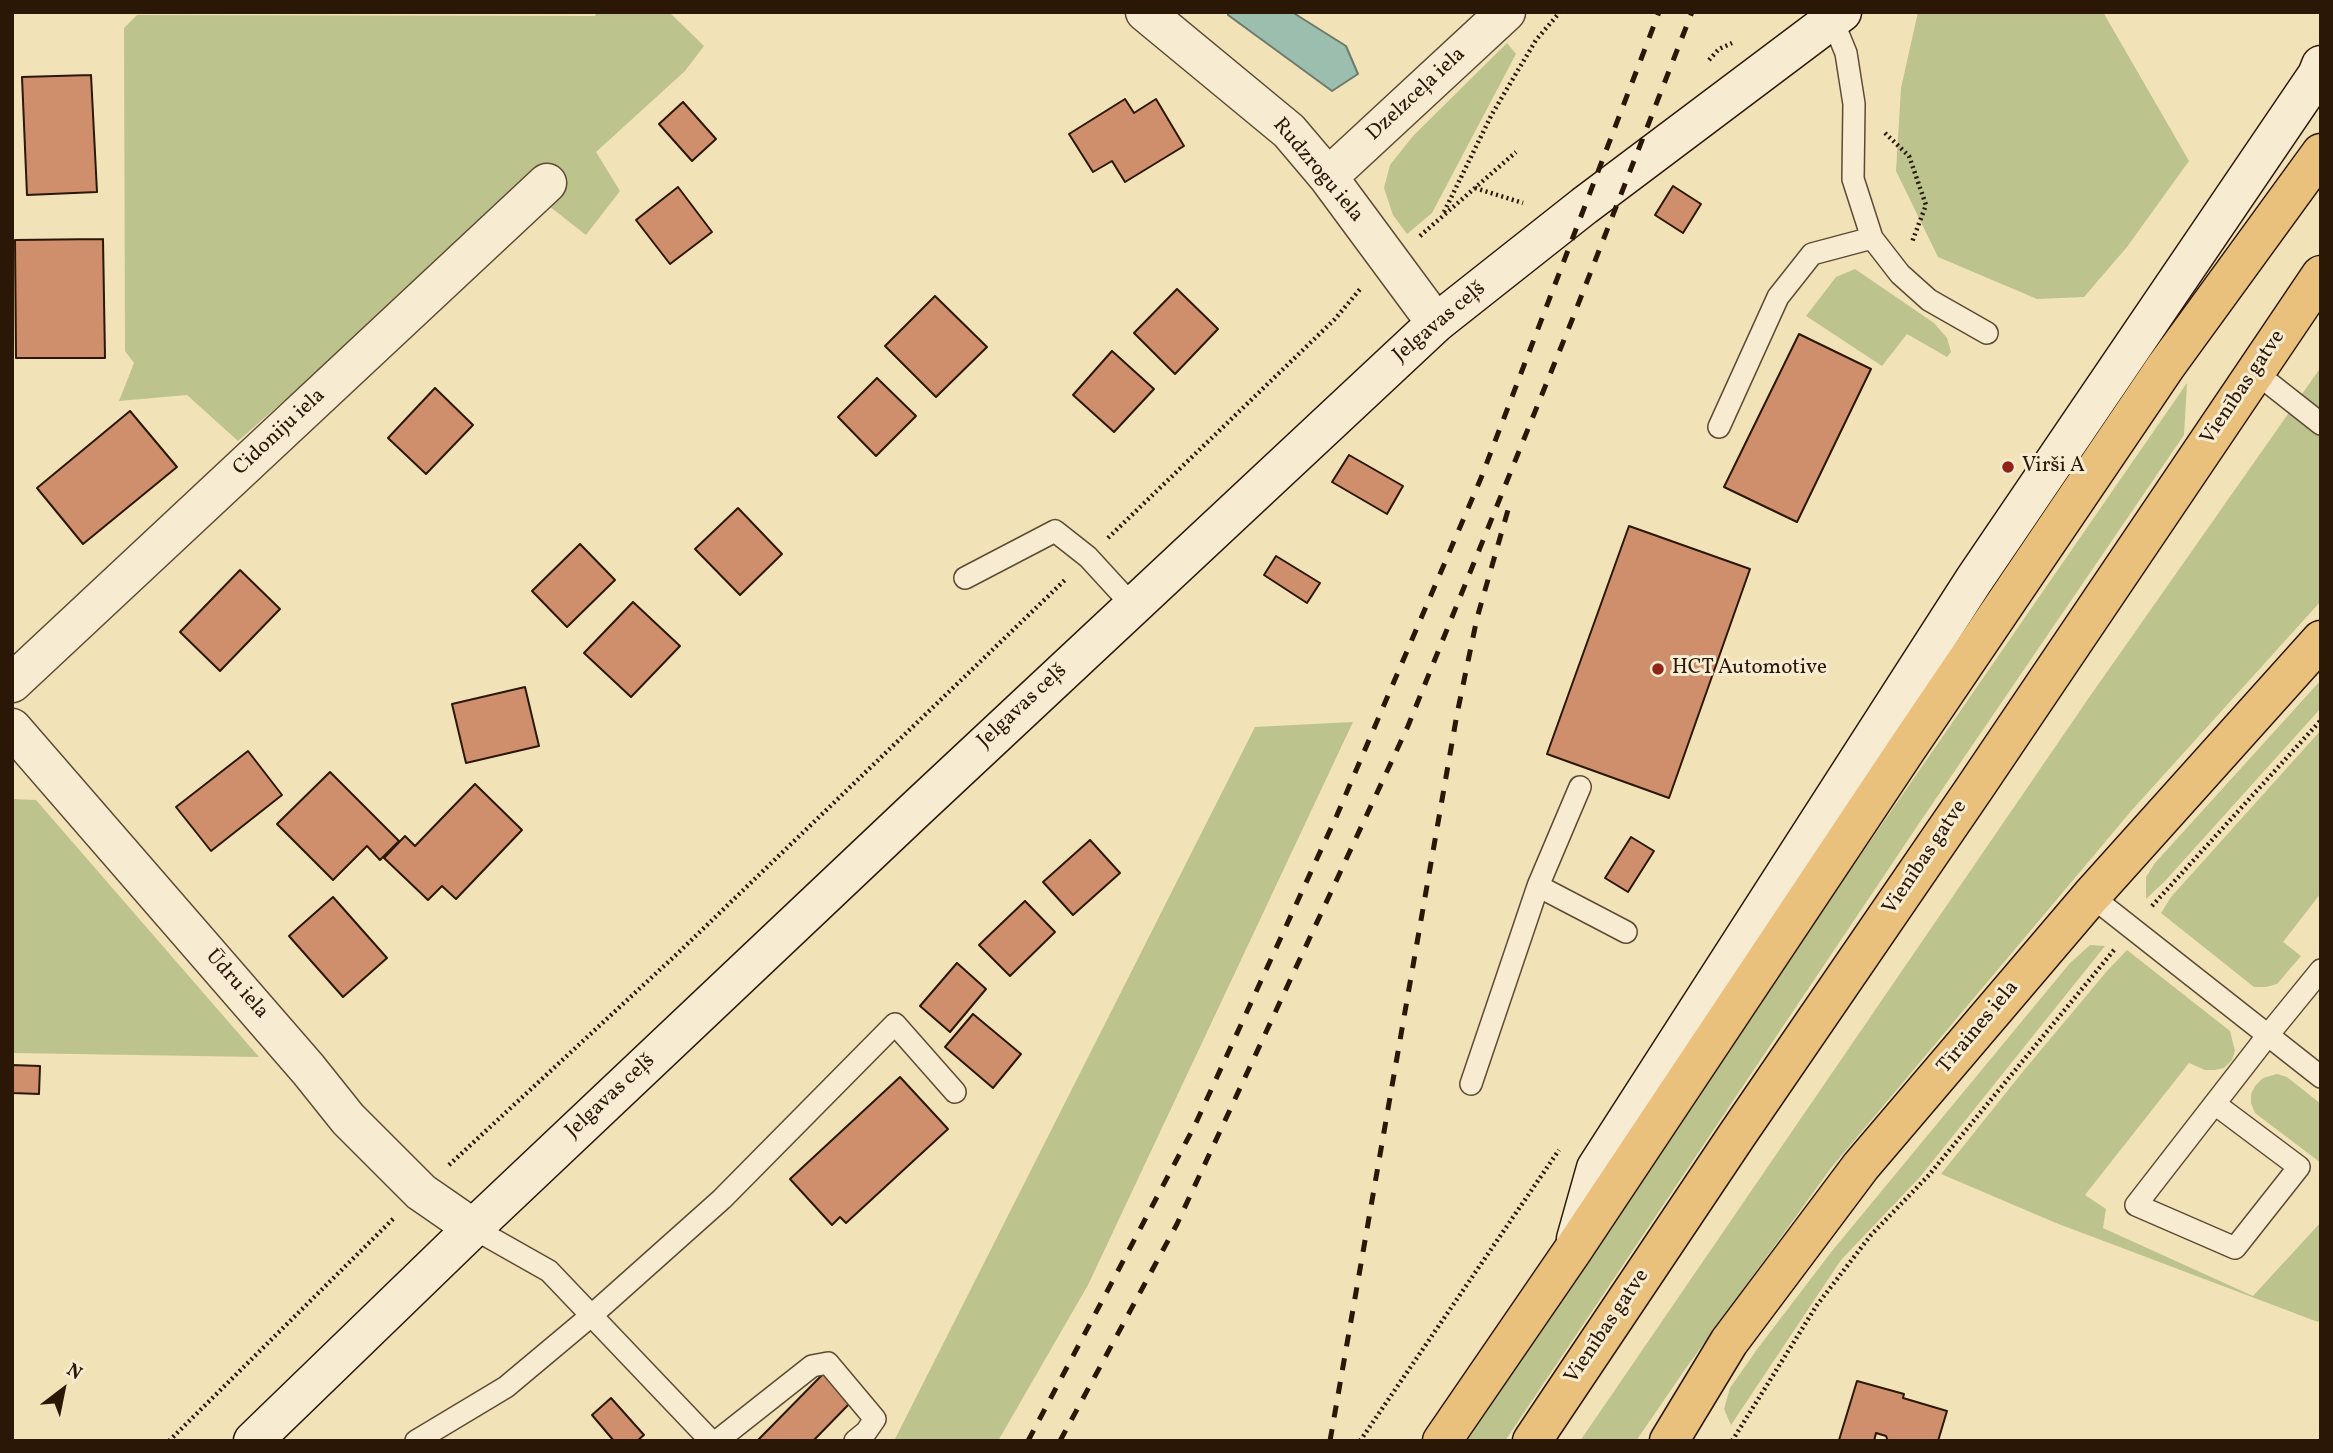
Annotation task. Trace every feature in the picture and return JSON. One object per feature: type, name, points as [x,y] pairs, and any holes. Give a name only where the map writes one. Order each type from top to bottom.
[{"type":"highway","points":[[1442,1441],[2159,377],[2321,153]]},
{"type":"highway","name":"Vienības gatve","points":[[1532,1441],[1729,1146],[2321,275]]},
{"type":"highway","name":"Tīraines iela","points":[[1669,1441],[1729,1342],[1861,1166],[2091,896],[2321,640]]},
{"type":"main road","name":"Rudzrogu iela","points":[[1144,12],[1289,131],[1328,177],[1436,324]]},
{"type":"main road","name":"Dzelzceļa iela","points":[[1328,177],[1506,12]]},
{"type":"main road","name":"Jelgavas ceļš","points":[[253,1441],[472,1228],[1132,605],[1436,324],[1593,200],[1837,16]]},
{"type":"main road","points":[[1573,1250],[1596,1168],[1973,580],[2318,75],[2321,65]]},
{"type":"main road","name":"Cidoniju iela","points":[[12,683],[547,183]]},
{"type":"main road","name":"Ūdru iela","points":[[12,728],[308,1069],[348,1119],[421,1192],[472,1228]]},
{"type":"lane","points":[[1837,16],[1854,104],[1853,179],[1872,238],[1900,274],[1929,300],[1987,333]]},
{"type":"lane","points":[[1719,427],[1777,297],[1812,254],[1872,238]]},
{"type":"lane","points":[[2255,372],[2321,424]]},
{"type":"lane","points":[[965,578],[1055,531],[1088,557],[1132,605]]},
{"type":"lane","points":[[1471,1084],[1538,886],[1580,787]]},
{"type":"lane","points":[[1538,886],[1626,932]]},
{"type":"lane","points":[[2091,896],[2321,1077]]},
{"type":"lane","points":[[2215,1104],[2298,1167],[2235,1248],[2136,1205],[2268,1035],[2321,970]]},
{"type":"lane","points":[[416,1441],[506,1387],[592,1315],[722,1199],[895,1024],[955,1092]]},
{"type":"lane","points":[[472,1228],[549,1271],[711,1441]]},
{"type":"lane","points":[[718,1441],[812,1366],[828,1363],[875,1419],[855,1441]]},
{"type":"path","points":[[1516,152],[1443,216],[1492,114],[1536,40],[1560,12]]},
{"type":"path","points":[[1854,104],[1909,156],[1926,205],[1900,274]]},
{"type":"path","points":[[169,1441],[421,1192],[687,944],[1335,319],[1363,286],[1390,262]]},
{"type":"path","points":[[1731,1441],[1817,1305],[1871,1235],[1929,1175],[2132,928],[2321,720]]},
{"type":"green space","points":[[597,12],[669,12],[704,46],[685,71],[596,152],[620,191],[586,235],[526,188],[238,441],[187,395],[119,401],[134,363],[125,351],[124,28],[137,15],[595,16]]},
{"type":"green space","points":[[1918,12],[2103,12],[2189,161],[2127,247],[2084,297],[2037,299],[1938,257],[1896,171],[1901,88]]},
{"type":"green space","points":[[1507,43],[1516,54],[1432,213],[1407,234],[1393,215],[1384,188],[1390,165],[1413,136]]},
{"type":"green space","points":[[1855,269],[1934,323],[1947,338],[1951,352],[1947,357],[1907,334],[1882,366],[1806,316],[1836,277]]},
{"type":"green space","points":[[2321,367],[2321,601],[2132,810],[1831,1168],[1636,1441],[1580,1441],[2088,699]]},
{"type":"green space","points":[[2187,383],[2184,435],[1922,819],[1505,1441],[1467,1441],[1766,992]]},
{"type":"green space","points":[[2321,680],[2321,708],[2146,899],[2146,877],[2155,863]]},
{"type":"green space","points":[[1353,722],[1088,1285],[998,1441],[894,1441],[1255,727]]},
{"type":"green space","points":[[2321,730],[2321,893],[2283,942],[2301,956],[2277,984],[2254,987],[2161,913],[2171,897]]},
{"type":"green space","points":[[12,799],[36,800],[259,1057],[12,1053]]},
{"type":"green space","points":[[2090,945],[2105,946],[1920,1177],[1841,1260],[1731,1425],[1724,1409],[1730,1388],[1758,1348],[1832,1251],[2070,963]]},
{"type":"green space","points":[[2127,950],[2230,1031],[2235,1051],[2232,1060],[2224,1068],[2205,1070],[2189,1063],[2085,1195],[2106,1209],[2103,1228],[2253,1296],[2321,1222],[2321,1316],[2318,1322],[2056,1223],[1941,1174],[2025,1069]]},
{"type":"green space","points":[[2277,1074],[2287,1077],[2321,1104],[2321,1163],[2255,1113],[2251,1094],[2255,1086],[2263,1078]]},
{"type":"shaded area","points":[[1228,12],[1292,12],[1346,46],[1358,74],[1332,91],[1228,15]]},
{"type":"building","points":[[91,75],[97,192],[27,195],[22,77]]},
{"type":"building","points":[[1125,99],[1134,113],[1156,99],[1184,146],[1125,182],[1112,161],[1093,172],[1069,134]]},
{"type":"building","points":[[683,102],[716,139],[692,161],[659,124]]},
{"type":"building","points":[[1673,186],[1701,204],[1683,233],[1655,215]]},
{"type":"building","points":[[678,187],[712,232],[670,264],[636,220]]},
{"type":"building","points":[[103,239],[105,358],[16,358],[15,240]]},
{"type":"building","points":[[1177,289],[1218,329],[1175,374],[1134,333]]},
{"type":"building","points":[[935,296],[987,347],[936,397],[885,346]]},
{"type":"building","points":[[1799,334],[1871,369],[1797,522],[1724,487]]},
{"type":"building","points":[[1112,351],[1154,389],[1114,432],[1073,395]]},
{"type":"building","points":[[877,378],[916,416],[876,456],[838,417]]},
{"type":"building","points":[[435,388],[473,425],[426,474],[388,438]]},
{"type":"building","points":[[130,411],[177,467],[83,544],[37,488]]},
{"type":"building","points":[[1349,455],[1403,486],[1387,514],[1332,482]]},
{"type":"building","points":[[738,508],[782,554],[740,595],[695,549]]},
{"type":"building","points":[[1629,526],[1750,569],[1669,798],[1547,754]]},
{"type":"building","points":[[580,544],[615,580],[567,627],[532,591]]},
{"type":"building","points":[[1276,556],[1320,583],[1307,603],[1264,575]]},
{"type":"building","points":[[240,570],[280,609],[220,671],[180,632]]},
{"type":"building","points":[[633,602],[680,646],[631,697],[584,653]]},
{"type":"building","points":[[525,687],[539,746],[466,763],[452,704]]},
{"type":"building","points":[[248,751],[282,795],[211,851],[176,807]]},
{"type":"building","points":[[330,772],[399,841],[380,860],[367,846],[333,880],[277,824]]},
{"type":"building","points":[[475,784],[522,830],[456,899],[442,886],[428,900],[384,858],[405,836],[415,846]]},
{"type":"building","points":[[1631,837],[1654,851],[1628,892],[1605,878]]},
{"type":"building","points":[[1090,840],[1120,873],[1073,915],[1043,882]]},
{"type":"building","points":[[333,897],[387,958],[343,997],[289,936]]},
{"type":"building","points":[[1025,901],[1055,932],[1010,976],[979,945]]},
{"type":"building","points":[[957,963],[986,989],[950,1032],[920,1006]]},
{"type":"building","points":[[973,1014],[1021,1054],[993,1088],[945,1047]]},
{"type":"building","points":[[12,1065],[40,1066],[39,1094],[12,1093]]},
{"type":"building","points":[[900,1077],[948,1129],[846,1223],[840,1217],[832,1225],[790,1179]]},
{"type":"building","points":[[824,1373],[852,1401],[813,1441],[757,1441]]},
{"type":"building","points":[[1857,1381],[1904,1394],[1903,1398],[1947,1411],[1938,1441],[1888,1441],[1886,1436],[1876,1433],[1874,1441],[1839,1440]]},
{"type":"building","points":[[611,1398],[644,1435],[637,1441],[614,1441],[592,1415]]},
{"type":"railway","points":[[1028,1441],[1195,1125],[1337,815],[1481,478],[1659,12]]},
{"type":"railway","points":[[1060,1441],[1177,1224],[1408,726],[1572,320],[1692,12]]},
{"type":"railway","points":[[1330,1441],[1457,714],[1477,618],[1510,503]]},
{"type":"place","name":"Virši A","points":[[2008,467]]},
{"type":"place","name":"HCT Automotive","points":[[1658,669]]}]
